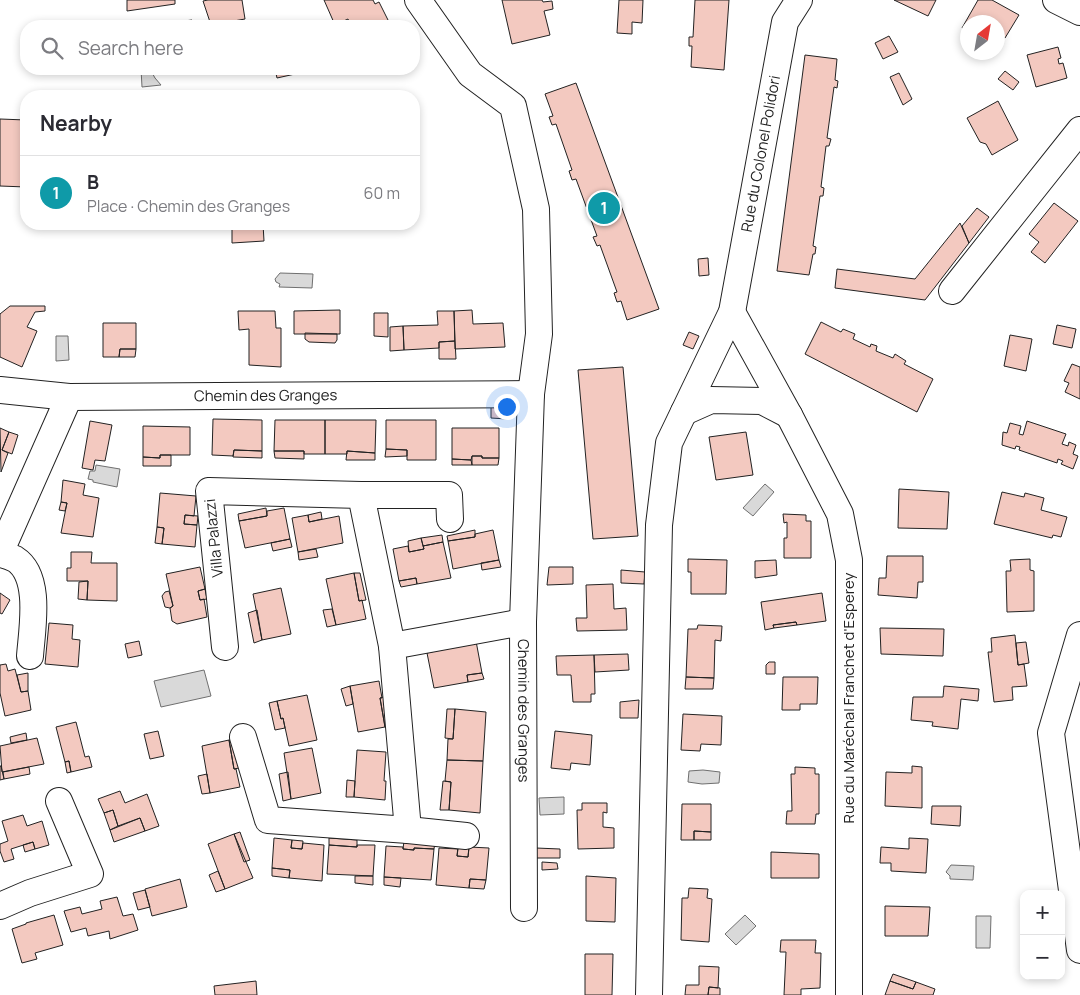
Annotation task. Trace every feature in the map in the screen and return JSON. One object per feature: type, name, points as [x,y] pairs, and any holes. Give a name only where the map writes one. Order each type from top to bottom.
[{"type":"street","name":"Chemin des Granges","points":[[418,0],[470,74],[513,106],[536,209],[539,334],[531,394],[523,622],[524,908]]},
{"type":"street","name":"Rue du Colonel Polidori","points":[[732,312],[785,22],[799,0]]},
{"type":"street","points":[[1056,0],[1080,12]]},
{"type":"street","points":[[952,291],[1080,130]]},
{"type":"street","points":[[649,995],[659,525],[669,443],[732,312]]},
{"type":"street","name":"Rue du Maréchal Franchet d'Esperey","points":[[732,312],[789,415],[840,514],[849,560],[850,995]]},
{"type":"street","name":"Chemin des Granges","points":[[0,390],[69,398],[531,394]]},
{"type":"street","points":[[30,656],[33,601],[30,576],[16,560],[0,553],[69,398]]},
{"type":"street","points":[[684,412],[711,400],[762,401],[789,415]]},
{"type":"street","name":"Villa Palazzi","points":[[225,647],[209,491],[449,495],[450,519]]},
{"type":"street","points":[[361,494],[392,646],[408,830]]},
{"type":"street","points":[[392,646],[523,622]]},
{"type":"street","points":[[1080,635],[1051,734],[1080,950]]},
{"type":"street","points":[[243,737],[268,820],[466,836]]},
{"type":"street","points":[[0,906],[30,893],[90,874],[59,801]]},
{"type":"shaded area","points":[[141,75],[153,75],[161,85],[142,87]]},
{"type":"shaded area","points":[[280,273],[313,274],[312,288],[279,287],[280,284],[275,279]]},
{"type":"shaded area","points":[[56,336],[68,336],[69,360],[56,361]]},
{"type":"shaded area","points":[[96,465],[120,469],[117,487],[93,482],[93,480],[88,479],[90,471],[95,471]]},
{"type":"shaded area","points":[[765,484],[774,492],[753,516],[743,508]]},
{"type":"shaded area","points":[[204,670],[211,696],[161,707],[154,681]]},
{"type":"shaded area","points":[[689,771],[720,772],[719,783],[702,784],[688,782]]},
{"type":"shaded area","points":[[564,797],[564,814],[540,815],[539,798]]},
{"type":"shaded area","points":[[951,865],[974,866],[973,880],[950,879],[946,872]]},
{"type":"shaded area","points":[[745,915],[756,926],[736,945],[725,934]]},
{"type":"shaded area","points":[[976,916],[991,916],[990,948],[976,948]]},
{"type":"building","points":[[127,0],[175,0],[175,4],[127,11]]},
{"type":"building","points":[[242,0],[245,19],[209,20],[203,1]]},
{"type":"building","points":[[324,0],[373,0],[375,4],[379,2],[388,20],[348,19],[333,20]]},
{"type":"building","points":[[502,0],[552,1],[553,9],[544,11],[550,35],[512,44]]},
{"type":"building","points":[[619,0],[643,0],[642,23],[632,22],[632,34],[617,33]]},
{"type":"building","points":[[695,0],[729,0],[724,70],[691,67],[692,46],[689,46],[689,37],[693,37]]},
{"type":"building","points":[[894,0],[936,0],[928,16]]},
{"type":"building","points":[[978,0],[992,0],[1019,15],[1005,38],[1005,15],[969,15]]},
{"type":"building","points":[[889,36],[898,52],[883,59],[875,43]]},
{"type":"building","points":[[1058,47],[1061,58],[1058,59],[1059,64],[1063,63],[1067,78],[1036,87],[1027,55]]},
{"type":"building","points":[[805,55],[837,59],[835,80],[838,81],[837,88],[834,87],[827,138],[831,139],[829,146],[826,146],[821,187],[824,188],[823,196],[820,196],[813,246],[816,247],[809,275],[777,271]]},
{"type":"building","points":[[1005,71],[1019,82],[1013,90],[998,79]]},
{"type":"building","points":[[899,73],[912,99],[903,105],[890,77]]},
{"type":"building","points":[[276,75],[290,75],[277,78]]},
{"type":"building","points":[[576,83],[659,309],[627,320],[621,301],[617,302],[614,293],[617,292],[600,245],[597,246],[593,237],[597,236],[576,179],[572,180],[569,171],[572,170],[556,124],[552,125],[549,117],[553,116],[545,94]]},
{"type":"building","points":[[998,101],[1018,140],[992,155],[986,144],[980,142],[967,118]]},
{"type":"building","points":[[0,119],[20,120],[20,187],[0,186]]},
{"type":"building","points":[[1054,203],[1078,221],[1045,263],[1031,252],[1039,242],[1029,234]]},
{"type":"building","points":[[977,208],[989,217],[969,243],[962,226]]},
{"type":"building","points":[[960,223],[969,243],[925,300],[835,288],[837,269],[915,279]]},
{"type":"building","points":[[232,230],[263,230],[264,241],[232,243]]},
{"type":"building","points":[[708,258],[709,275],[699,276],[698,259]]},
{"type":"building","points":[[10,306],[45,306],[45,311],[35,312],[27,327],[37,331],[22,367],[0,357],[0,314]]},
{"type":"building","points":[[340,310],[340,334],[294,334],[294,311]]},
{"type":"building","points":[[472,310],[473,324],[503,323],[505,347],[455,349],[454,311]]},
{"type":"building","points":[[238,311],[275,311],[276,328],[281,328],[281,367],[249,365],[249,329],[239,330]]},
{"type":"building","points":[[437,311],[454,311],[455,341],[439,342],[439,348],[404,350],[403,326],[438,325]]},
{"type":"building","points":[[374,313],[388,313],[388,337],[374,336]]},
{"type":"building","points":[[821,322],[841,332],[843,329],[855,334],[853,339],[870,347],[871,344],[877,346],[876,351],[893,358],[895,354],[906,361],[904,364],[933,379],[917,412],[805,354]]},
{"type":"building","points":[[103,323],[136,323],[136,349],[120,349],[119,357],[103,357]]},
{"type":"building","points":[[1057,325],[1076,329],[1072,348],[1053,344]]},
{"type":"building","points":[[403,326],[404,350],[390,351],[390,327]]},
{"type":"building","points":[[689,332],[699,336],[693,349],[683,345]]},
{"type":"building","points":[[305,333],[337,334],[337,340],[335,343],[309,342],[305,339]]},
{"type":"building","points":[[1010,335],[1032,339],[1026,371],[1004,366]]},
{"type":"building","points":[[455,341],[456,359],[439,359],[439,342]]},
{"type":"building","points":[[120,349],[136,349],[135,357],[119,357]]},
{"type":"building","points":[[1072,364],[1080,367],[1080,399],[1065,392],[1069,383],[1064,381]]},
{"type":"building","points":[[623,367],[638,536],[593,539],[578,370]]},
{"type":"building","points":[[491,406],[507,406],[507,419],[491,418]]},
{"type":"building","points":[[213,419],[262,420],[262,451],[234,450],[233,456],[212,455]]},
{"type":"building","points":[[275,420],[325,420],[325,454],[304,454],[304,451],[274,451]]},
{"type":"building","points":[[325,420],[376,420],[375,453],[347,451],[347,454],[325,454]]},
{"type":"building","points":[[386,420],[436,420],[436,460],[407,460],[407,450],[386,449]]},
{"type":"building","points":[[90,421],[112,425],[105,461],[95,460],[93,470],[82,468]]},
{"type":"building","points":[[1027,421],[1066,434],[1062,444],[1068,446],[1069,442],[1076,445],[1073,454],[1078,456],[1073,469],[1061,464],[1063,461],[1058,459],[1057,463],[1019,450],[1020,447],[1016,446],[1015,449],[1002,445],[1003,432],[1007,433],[1010,423],[1021,426],[1019,434],[1023,435]]},
{"type":"building","points":[[143,426],[190,427],[190,455],[160,455],[160,458],[143,457]]},
{"type":"building","points":[[0,428],[9,432],[2,450],[8,453],[1,472]]},
{"type":"building","points":[[452,428],[499,428],[499,458],[472,456],[471,460],[452,459]]},
{"type":"building","points":[[9,432],[18,435],[12,454],[2,450]]},
{"type":"building","points":[[746,432],[753,475],[716,480],[709,437]]},
{"type":"building","points":[[386,449],[407,450],[407,456],[385,457]]},
{"type":"building","points":[[234,450],[262,451],[262,458],[233,457]]},
{"type":"building","points":[[274,451],[304,451],[304,459],[275,458]]},
{"type":"building","points":[[347,451],[375,453],[375,460],[346,460]]},
{"type":"building","points":[[160,455],[171,455],[171,466],[143,466],[143,457],[160,458]]},
{"type":"building","points":[[472,456],[499,458],[498,465],[472,465]]},
{"type":"building","points":[[452,459],[471,460],[472,465],[452,465]]},
{"type":"building","points":[[63,480],[85,484],[83,495],[99,498],[93,537],[61,533],[67,503],[61,502]]},
{"type":"building","points":[[899,489],[949,492],[947,529],[898,528]]},
{"type":"building","points":[[1002,492],[1024,497],[1025,493],[1044,498],[1041,510],[1067,517],[1061,537],[1053,535],[1052,538],[994,524]]},
{"type":"building","points":[[160,493],[196,496],[194,516],[185,515],[184,524],[197,525],[195,547],[162,544],[164,528],[157,527]]},
{"type":"building","points":[[61,502],[67,503],[65,511],[59,510]]},
{"type":"building","points":[[266,508],[267,516],[239,521],[238,514]]},
{"type":"building","points":[[284,508],[290,539],[245,548],[239,521],[267,516],[267,511]]},
{"type":"building","points":[[321,512],[322,519],[309,522],[308,515]]},
{"type":"building","points":[[783,514],[806,515],[806,521],[811,521],[811,558],[784,558],[784,538],[787,538],[787,522],[784,523]]},
{"type":"building","points":[[185,515],[198,516],[197,525],[184,524]]},
{"type":"building","points":[[308,515],[309,522],[339,516],[343,543],[298,552],[292,518]]},
{"type":"building","points":[[157,527],[164,528],[162,544],[155,543]]},
{"type":"building","points":[[475,530],[475,537],[448,541],[447,536]]},
{"type":"building","points":[[493,530],[499,560],[453,569],[448,541],[475,537],[475,534]]},
{"type":"building","points":[[442,535],[443,542],[423,546],[421,538]]},
{"type":"building","points":[[421,538],[424,549],[409,552],[408,541]]},
{"type":"building","points":[[290,539],[292,547],[273,551],[271,543]]},
{"type":"building","points":[[443,542],[451,578],[417,584],[416,578],[399,581],[393,549],[408,546],[409,552],[424,549],[423,546]]},
{"type":"building","points":[[316,549],[318,557],[299,560],[298,552]]},
{"type":"building","points":[[71,552],[92,552],[91,563],[117,563],[117,601],[87,600],[88,581],[67,581],[67,568],[71,568]]},
{"type":"building","points":[[887,556],[923,556],[923,582],[918,582],[917,598],[878,595],[879,578],[886,578]]},
{"type":"building","points":[[688,559],[727,560],[726,594],[691,594],[691,572],[688,572]]},
{"type":"building","points":[[1030,559],[1030,570],[1034,571],[1034,611],[1007,612],[1006,571],[1011,571],[1010,560]]},
{"type":"building","points":[[499,560],[501,567],[482,570],[481,563]]},
{"type":"building","points":[[776,560],[777,575],[755,578],[755,561]]},
{"type":"building","points":[[200,567],[205,589],[198,591],[200,600],[204,599],[207,617],[177,624],[172,621],[170,608],[173,606],[166,574]]},
{"type":"building","points":[[549,567],[573,567],[573,584],[547,585]]},
{"type":"building","points":[[621,570],[645,572],[644,584],[621,583]]},
{"type":"building","points":[[354,573],[359,601],[362,600],[366,619],[336,625],[326,579]]},
{"type":"building","points":[[354,573],[360,573],[366,600],[359,601]]},
{"type":"building","points":[[416,578],[417,584],[401,587],[399,581]]},
{"type":"building","points":[[88,581],[87,600],[78,599],[79,582]]},
{"type":"building","points":[[613,584],[614,609],[626,608],[627,630],[577,631],[576,618],[587,618],[586,585]]},
{"type":"building","points":[[281,588],[291,634],[262,640],[253,594]]},
{"type":"building","points":[[205,589],[207,599],[200,600],[198,591]]},
{"type":"building","points":[[169,591],[173,606],[170,608],[165,607],[162,596],[165,592]]},
{"type":"building","points":[[0,593],[10,600],[2,614],[0,613]]},
{"type":"building","points":[[822,593],[826,621],[797,625],[796,622],[773,625],[774,628],[765,630],[761,602]]},
{"type":"building","points":[[332,609],[336,625],[327,627],[323,610]]},
{"type":"building","points":[[257,610],[262,640],[254,643],[248,613]]},
{"type":"building","points":[[796,622],[797,625],[774,628],[773,625]]},
{"type":"building","points":[[49,623],[73,625],[72,639],[80,640],[78,667],[45,664]]},
{"type":"building","points":[[698,625],[722,626],[721,641],[715,640],[714,678],[686,677],[688,629],[697,629]]},
{"type":"building","points":[[880,628],[944,629],[943,656],[881,654]]},
{"type":"building","points":[[1015,635],[1018,665],[1024,664],[1027,686],[1012,687],[1013,700],[994,702],[988,652],[992,652],[991,638]]},
{"type":"building","points":[[139,641],[142,655],[128,658],[125,644]]},
{"type":"building","points":[[476,641],[482,673],[467,675],[468,682],[434,688],[427,653]]},
{"type":"building","points":[[1026,642],[1029,663],[1018,665],[1016,643]]},
{"type":"building","points":[[628,654],[629,670],[595,672],[594,655]]},
{"type":"building","points":[[594,655],[595,694],[591,694],[591,702],[573,702],[571,675],[557,675],[556,656]]},
{"type":"building","points":[[769,662],[775,662],[775,674],[766,674],[766,665]]},
{"type":"building","points":[[6,664],[8,671],[15,669],[21,692],[28,691],[31,710],[5,716],[0,693],[0,665]]},
{"type":"building","points":[[28,673],[28,691],[21,692],[17,675]]},
{"type":"building","points":[[482,673],[484,679],[468,682],[467,675]]},
{"type":"building","points":[[686,677],[714,678],[713,689],[685,689]]},
{"type":"building","points":[[783,677],[818,677],[817,704],[800,704],[800,710],[782,710]]},
{"type":"building","points":[[379,681],[385,727],[358,732],[350,686]]},
{"type":"building","points":[[350,686],[353,704],[346,706],[341,689]]},
{"type":"building","points":[[944,686],[979,689],[978,701],[961,699],[958,729],[932,726],[933,722],[911,720],[913,697],[943,697]]},
{"type":"building","points":[[307,695],[317,740],[289,746],[277,701]]},
{"type":"building","points":[[386,696],[392,725],[385,727],[380,698]]},
{"type":"building","points":[[639,700],[638,718],[620,718],[620,702]]},
{"type":"building","points":[[277,701],[285,728],[275,730],[269,703]]},
{"type":"building","points":[[447,709],[455,709],[453,739],[445,738]]},
{"type":"building","points":[[455,709],[486,712],[483,761],[447,760],[448,739],[453,739]]},
{"type":"building","points":[[683,714],[722,716],[721,745],[701,744],[700,751],[681,750]]},
{"type":"building","points":[[76,722],[85,757],[89,756],[92,767],[71,772],[69,761],[65,762],[56,727]]},
{"type":"building","points":[[158,731],[164,756],[150,759],[144,734]]},
{"type":"building","points":[[555,731],[592,735],[590,765],[571,763],[570,770],[551,768]]},
{"type":"building","points":[[26,733],[27,740],[11,743],[10,737]]},
{"type":"building","points":[[37,738],[44,764],[2,772],[0,746]]},
{"type":"building","points":[[229,740],[234,740],[239,768],[234,769]]},
{"type":"building","points":[[229,740],[234,769],[236,769],[240,787],[210,793],[202,746]]},
{"type":"building","points":[[312,748],[321,793],[291,799],[284,753]]},
{"type":"building","points":[[357,750],[386,752],[385,800],[354,797]]},
{"type":"building","points":[[447,760],[483,761],[480,813],[449,810],[451,782],[445,781]]},
{"type":"building","points":[[69,761],[71,772],[67,773],[65,762]]},
{"type":"building","points":[[0,766],[4,779],[0,780]]},
{"type":"building","points":[[912,766],[922,767],[922,808],[885,806],[886,772],[912,773]]},
{"type":"building","points":[[29,767],[30,774],[4,779],[3,772]]},
{"type":"building","points":[[795,767],[815,768],[815,774],[819,774],[819,814],[816,814],[815,824],[786,824],[787,811],[792,811],[791,774],[795,774]]},
{"type":"building","points":[[288,772],[291,799],[283,801],[279,774]]},
{"type":"building","points":[[207,774],[210,793],[202,794],[198,776]]},
{"type":"building","points":[[347,780],[355,781],[354,797],[346,797]]},
{"type":"building","points":[[443,781],[451,782],[449,810],[440,810]]},
{"type":"building","points":[[120,791],[125,803],[147,794],[159,826],[145,831],[140,818],[118,826],[113,810],[104,813],[98,799]]},
{"type":"building","points":[[582,803],[607,803],[607,813],[603,812],[603,827],[614,828],[614,848],[578,849],[577,810],[582,810]]},
{"type":"building","points":[[682,804],[711,804],[711,832],[694,831],[694,840],[681,840]]},
{"type":"building","points":[[932,806],[961,806],[960,826],[931,824]]},
{"type":"building","points":[[113,810],[118,826],[110,830],[104,813]]},
{"type":"building","points":[[23,815],[27,826],[42,821],[49,845],[35,849],[33,842],[11,849],[14,859],[4,862],[0,851],[0,844],[8,841],[2,821]]},
{"type":"building","points":[[140,818],[145,831],[114,842],[110,830]]},
{"type":"building","points":[[694,831],[711,832],[711,840],[694,840]]},
{"type":"building","points":[[240,832],[250,860],[244,862],[234,834]]},
{"type":"building","points":[[234,834],[253,878],[225,889],[208,844]]},
{"type":"building","points":[[274,838],[292,840],[291,848],[302,849],[303,843],[324,845],[322,881],[289,878],[290,870],[272,868]]},
{"type":"building","points":[[329,838],[357,840],[357,847],[329,845]]},
{"type":"building","points":[[909,838],[928,839],[926,873],[891,871],[891,863],[880,863],[881,847],[909,849]]},
{"type":"building","points":[[292,840],[303,841],[302,849],[291,848]]},
{"type":"building","points":[[404,841],[435,842],[434,849],[403,849]]},
{"type":"building","points":[[33,842],[35,849],[25,852],[23,845]]},
{"type":"building","points":[[329,845],[357,847],[357,845],[375,845],[373,876],[327,874]]},
{"type":"building","points":[[386,846],[414,850],[414,848],[434,849],[431,880],[384,877]]},
{"type":"building","points":[[458,846],[469,847],[468,857],[457,856]]},
{"type":"building","points":[[469,847],[489,848],[486,880],[470,879],[469,888],[436,885],[439,848],[458,849],[457,856],[468,857]]},
{"type":"building","points":[[536,848],[560,849],[560,858],[536,858]]},
{"type":"building","points":[[771,852],[819,854],[819,878],[771,878]]},
{"type":"building","points":[[542,862],[557,863],[558,869],[542,870]]},
{"type":"building","points":[[272,868],[290,870],[289,878],[272,876]]},
{"type":"building","points":[[218,871],[225,889],[216,892],[209,875]]},
{"type":"building","points":[[355,876],[373,876],[373,885],[355,883]]},
{"type":"building","points":[[586,876],[616,878],[615,922],[586,921]]},
{"type":"building","points":[[384,877],[401,878],[400,887],[384,885]]},
{"type":"building","points":[[180,879],[187,907],[152,916],[145,889]]},
{"type":"building","points":[[470,879],[486,880],[484,889],[469,888]]},
{"type":"building","points":[[689,888],[708,889],[707,898],[712,899],[709,942],[681,940],[682,898],[688,898]]},
{"type":"building","points":[[145,890],[150,907],[138,910],[133,893]]},
{"type":"building","points":[[117,897],[123,916],[133,914],[138,930],[110,939],[109,931],[88,936],[86,928],[71,932],[64,911],[80,907],[82,914],[102,909],[100,901]]},
{"type":"building","points":[[885,906],[930,907],[928,936],[885,936]]},
{"type":"building","points":[[54,915],[63,945],[35,953],[37,959],[22,963],[12,929]]},
{"type":"building","points":[[781,940],[816,940],[815,953],[821,953],[820,988],[801,989],[801,995],[784,995],[786,952],[780,952]]},
{"type":"building","points":[[585,954],[613,954],[612,995],[585,995]]},
{"type":"building","points":[[699,966],[719,967],[718,988],[709,987],[708,995],[685,995],[686,985],[699,985]]},
{"type":"building","points":[[893,974],[916,982],[913,989],[890,981]]},
{"type":"building","points":[[256,981],[257,995],[215,995],[214,986]]},
{"type":"building","points":[[890,981],[913,989],[916,982],[935,989],[933,995],[885,995]]},
{"type":"building","points":[[709,987],[720,988],[720,995],[708,995]]},
{"type":"place","name":"B","points":[[604,208]]}]
